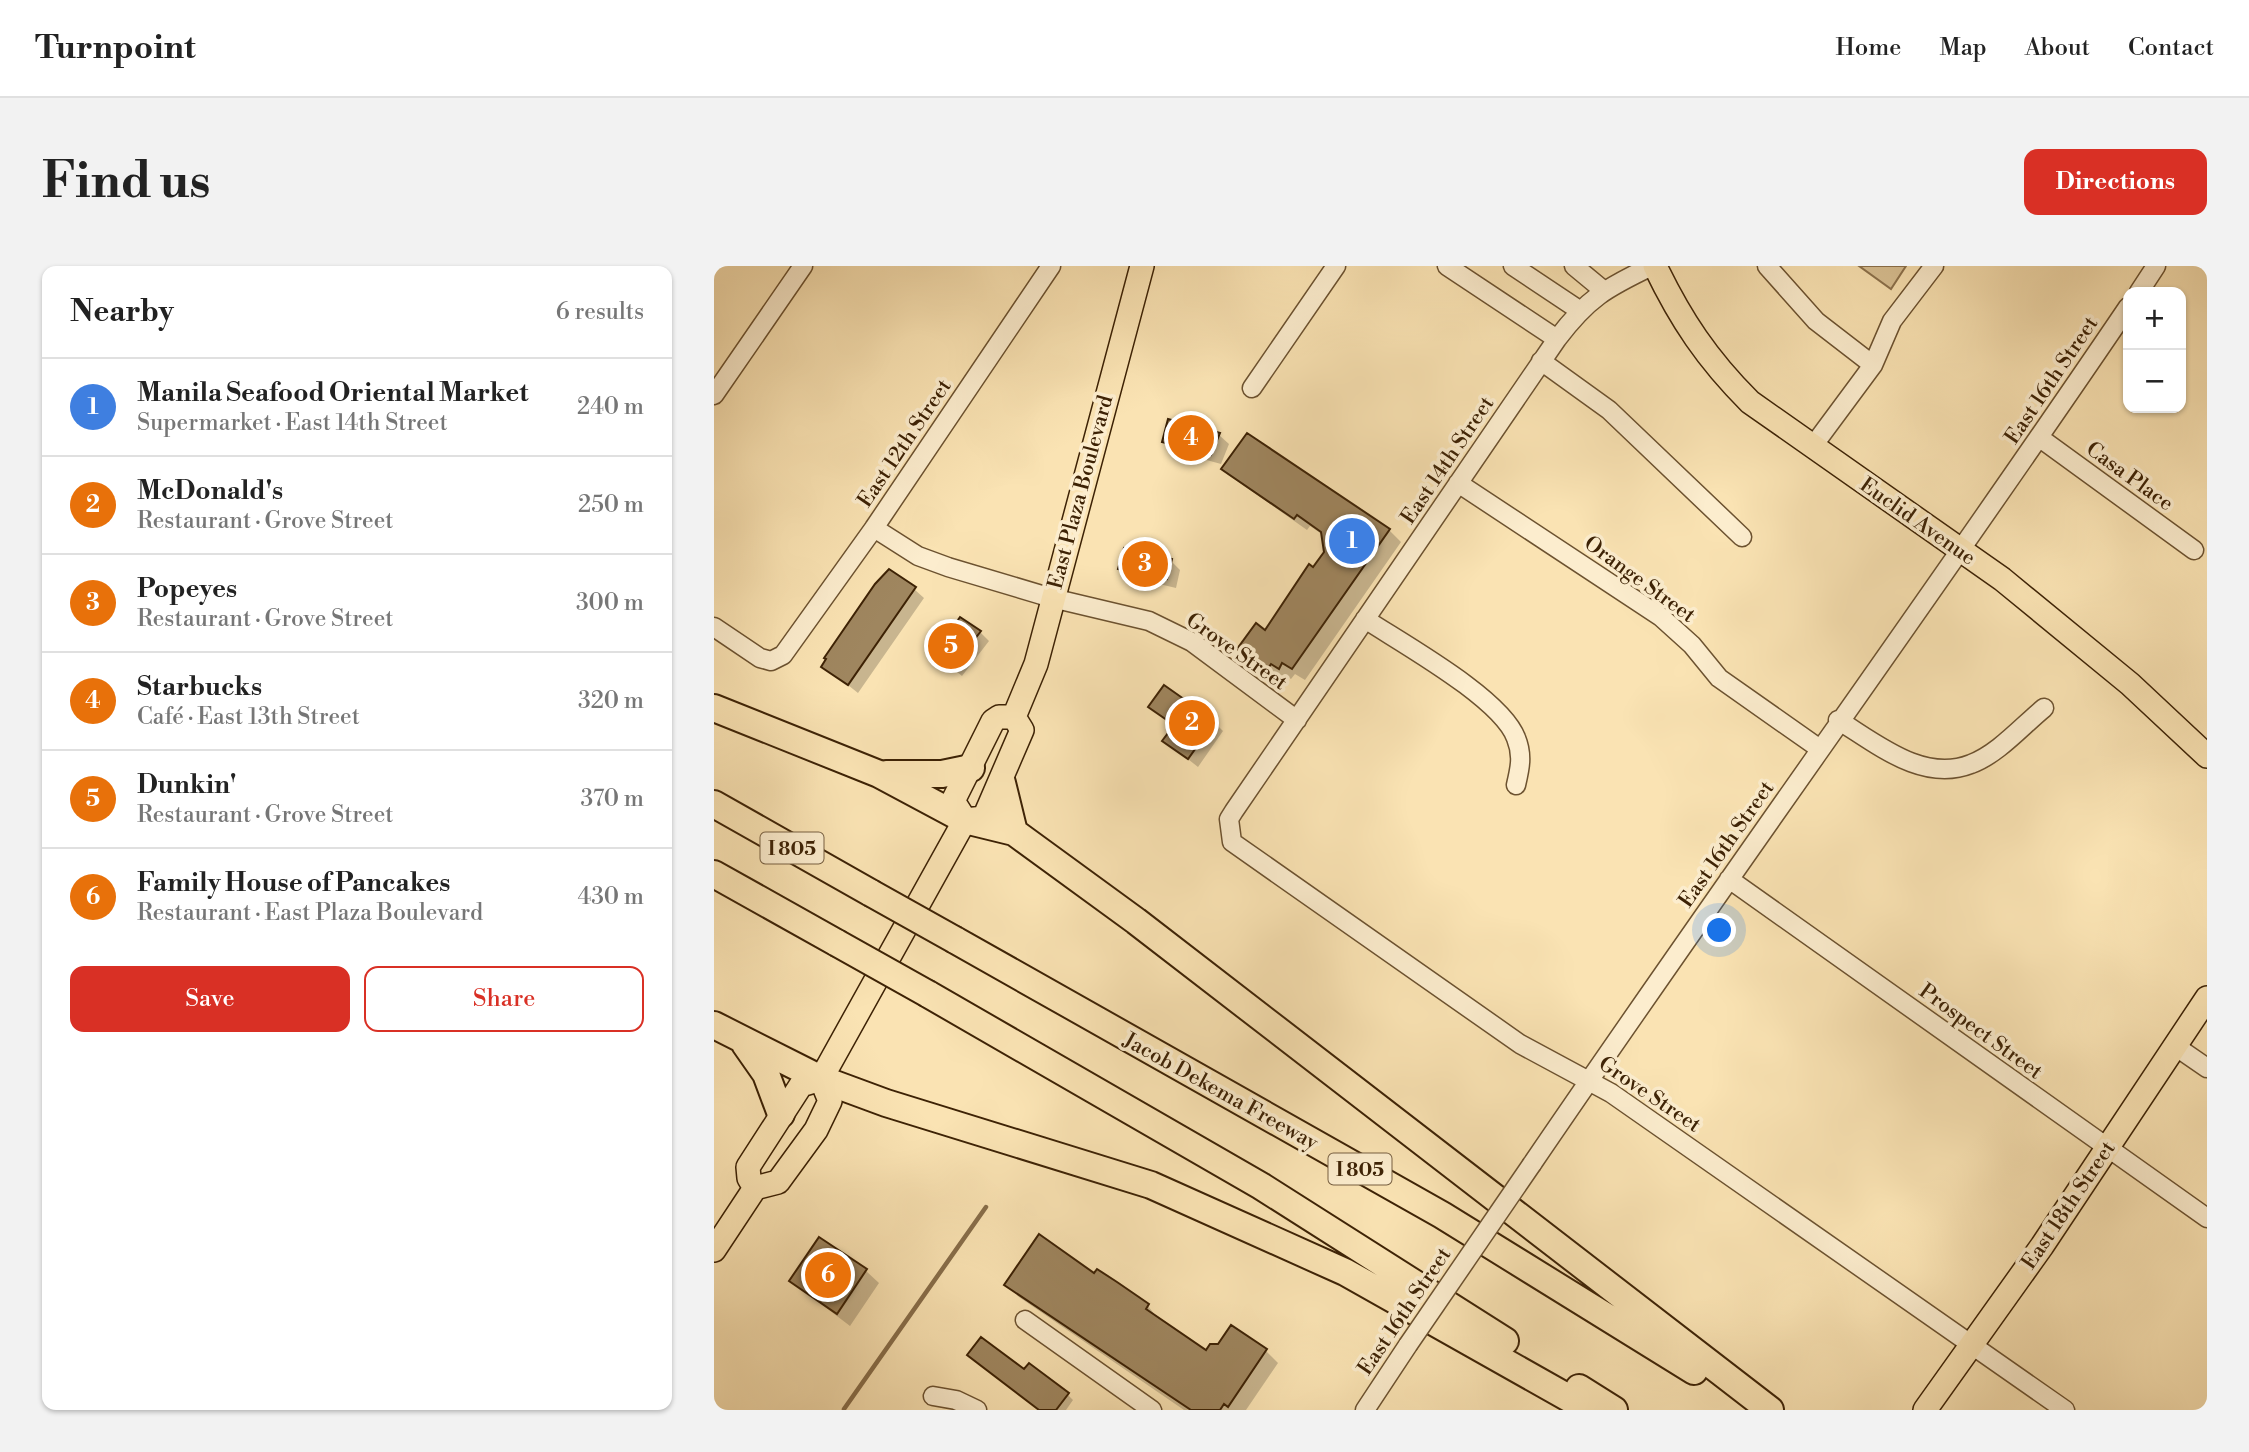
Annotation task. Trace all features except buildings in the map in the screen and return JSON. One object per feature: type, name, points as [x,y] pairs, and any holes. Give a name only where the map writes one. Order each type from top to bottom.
[{"type":"highway","points":[[714,708],[879,774],[965,820],[1014,832],[1136,921],[1770,1410]]},
{"type":"highway","points":[[879,774],[942,774],[971,768]]},
{"type":"highway","points":[[1002,783],[1014,832]]},
{"type":"highway","name":"Jacob Dekema Freeway","points":[[714,804],[1443,1215],[1758,1410]]},
{"type":"highway","points":[[714,874],[1261,1186],[1614,1410]]},
{"type":"highway","points":[[714,1025],[821,1079],[886,1103],[1151,1185],[1345,1272],[1590,1410]]},
{"type":"highway","points":[[741,1040],[766,1074],[781,1114]]},
{"type":"main road","name":"East Plaza Boulevard","points":[[755,1188],[748,1167],[801,1085],[821,1079],[965,820],[984,818],[1002,783],[1022,730],[1014,717],[1036,664],[1142,266]]},
{"type":"main road","name":"Euclid Avenue","points":[[1654,266],[1679,317],[1716,368],[1749,402],[2002,579],[2090,650],[2207,756]]},
{"type":"main road","points":[[965,820],[953,801],[993,721],[999,717],[1014,717]]},
{"type":"main road","name":"East 18th Street","points":[[1925,1410],[1973,1345],[2207,998]]},
{"type":"main road","points":[[714,1250],[755,1188],[778,1182],[816,1130],[830,1101],[821,1079]]},
{"type":"street","points":[[714,395],[803,266]]},
{"type":"street","name":"East 12th Street","points":[[714,627],[760,658],[771,661],[783,655],[874,528],[1051,266]]},
{"type":"street","points":[[1252,388],[1336,266]]},
{"type":"street","points":[[1447,266],[1557,339]]},
{"type":"street","points":[[1513,266],[1579,310]]},
{"type":"street","points":[[1574,266],[1603,290]]},
{"type":"street","name":"East 14th Street","points":[[1234,811],[1579,310],[1603,290],[1654,266]]},
{"type":"street","points":[[1767,266],[1816,321],[1873,365]]},
{"type":"street","points":[[1813,446],[1873,365],[1892,321],[1934,266]]},
{"type":"street","points":[[2141,287],[2156,266]]},
{"type":"street","name":"East 16th Street","points":[[1365,1410],[1838,720],[1962,552],[2123,314]]},
{"type":"street","points":[[1542,361],[1608,411],[1742,537]]},
{"type":"street","name":"Casa Place","points":[[2040,438],[2194,550]]},
{"type":"street","name":"Orange Street","points":[[1458,483],[1661,617],[1692,645],[1719,678],[1820,749]]},
{"type":"street","name":"Grove Street","points":[[874,528],[918,556],[1052,598],[1149,621],[1192,642],[1297,720]]},
{"type":"street","points":[[1365,619],[1497,708],[1516,736],[1522,760],[1516,785]]},
{"type":"street","points":[[1838,720],[1910,763],[1938,770],[1971,765],[2044,708]]},
{"type":"street","name":"Grove Street","points":[[1234,811],[1229,819],[1231,842],[1520,1044],[1590,1079],[2065,1410]]},
{"type":"street","name":"Prospect Street","points":[[1729,879],[2106,1149],[2207,1218]]},
{"type":"street","points":[[2175,1046],[2207,1068]]},
{"type":"street","points":[[1025,1320],[1152,1410]]},
{"type":"street","points":[[933,1396],[956,1400],[977,1410]]},
{"type":"shaded area","points":[[1859,266],[1906,266],[1891,289]]},
{"type":"waterway","points":[[844,1409],[986,1207]]},
{"type":"place","name":"Starbucks","points":[[1191,438]]},
{"type":"place","name":"Manila Seafood Oriental Market","points":[[1352,541]]},
{"type":"place","name":"Popeyes","points":[[1145,564]]},
{"type":"place","name":"Dunkin'","points":[[951,646]]},
{"type":"place","name":"McDonald's","points":[[1192,723]]},
{"type":"place","name":"Family House of Pancakes","points":[[828,1275]]}]
